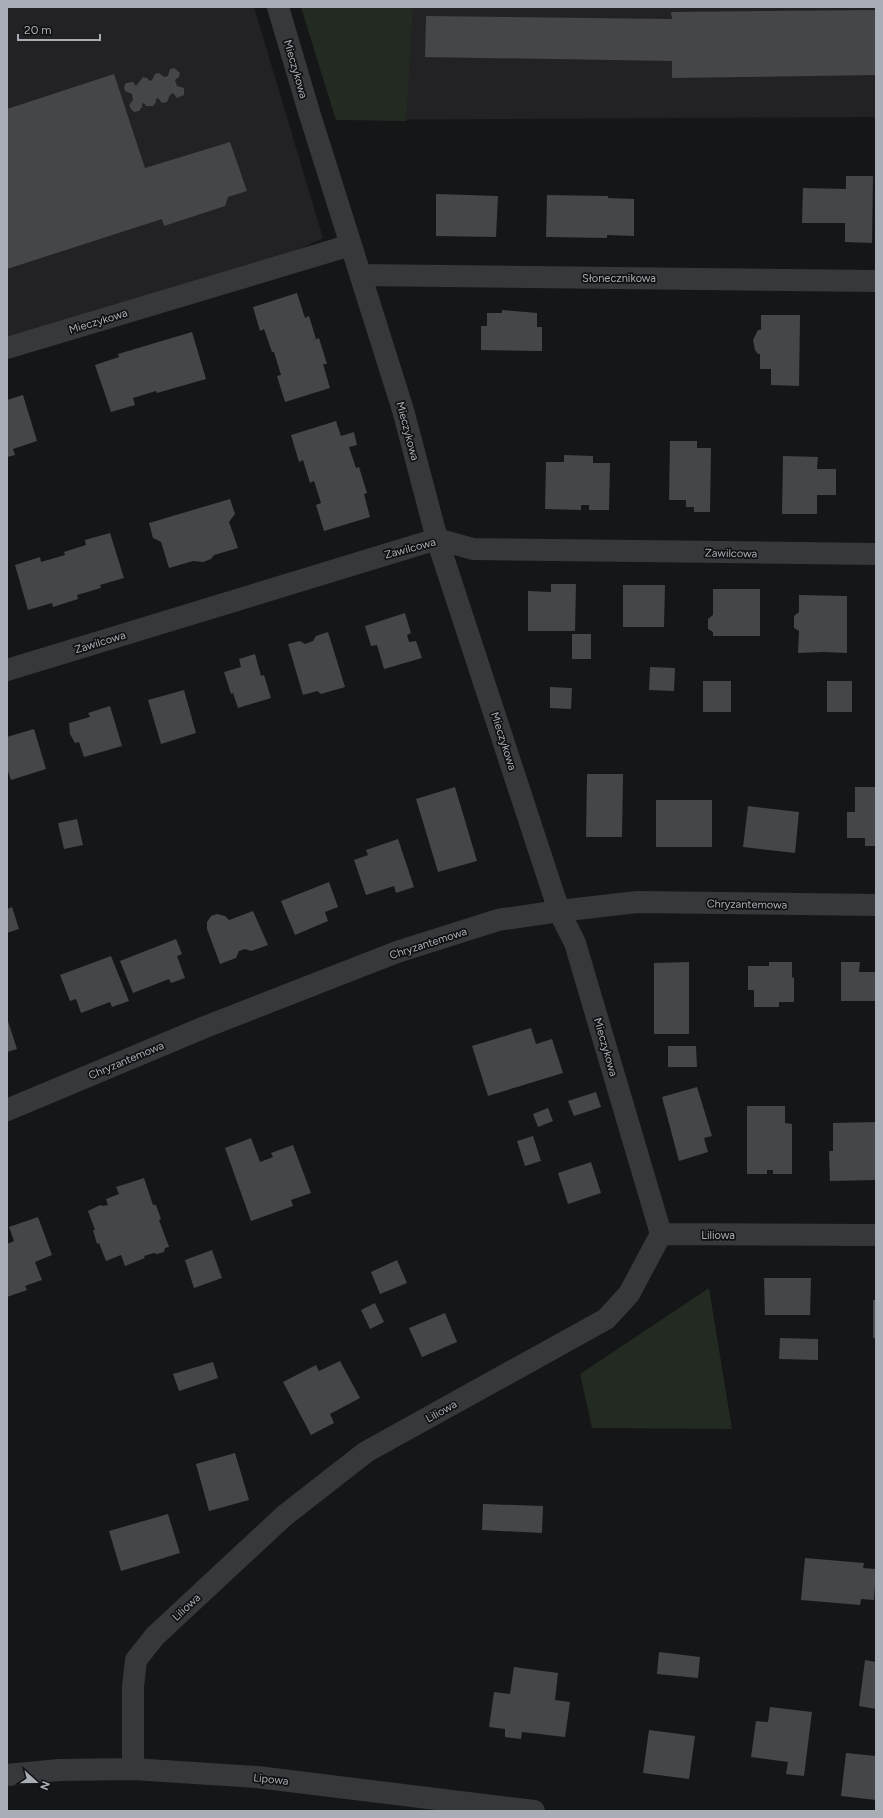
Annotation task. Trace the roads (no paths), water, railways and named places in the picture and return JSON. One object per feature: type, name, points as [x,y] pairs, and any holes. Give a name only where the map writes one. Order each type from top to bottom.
[{"type":"street","name":"Mieczykowa","points":[[278,7],[403,410],[437,539],[559,910],[575,943],[660,1234]]},
{"type":"street","name":"Mieczykowa","points":[[7,348],[351,245]]},
{"type":"street","name":"Słonecznikowa","points":[[361,275],[876,281]]},
{"type":"street","name":"Zawilcowa","points":[[7,670],[437,539],[473,549],[876,554]]},
{"type":"street","name":"Chryzantemowa","points":[[7,1110],[205,1027],[397,952],[498,920],[559,910],[637,902],[876,905]]},
{"type":"street","name":"Liliowa","points":[[133,1769],[133,1687],[136,1660],[155,1636],[284,1516],[366,1452],[606,1319],[629,1294],[660,1234],[876,1235]]},
{"type":"street","name":"Lipowa","points":[[7,1775],[59,1770],[133,1769],[257,1777],[534,1811]]}]
